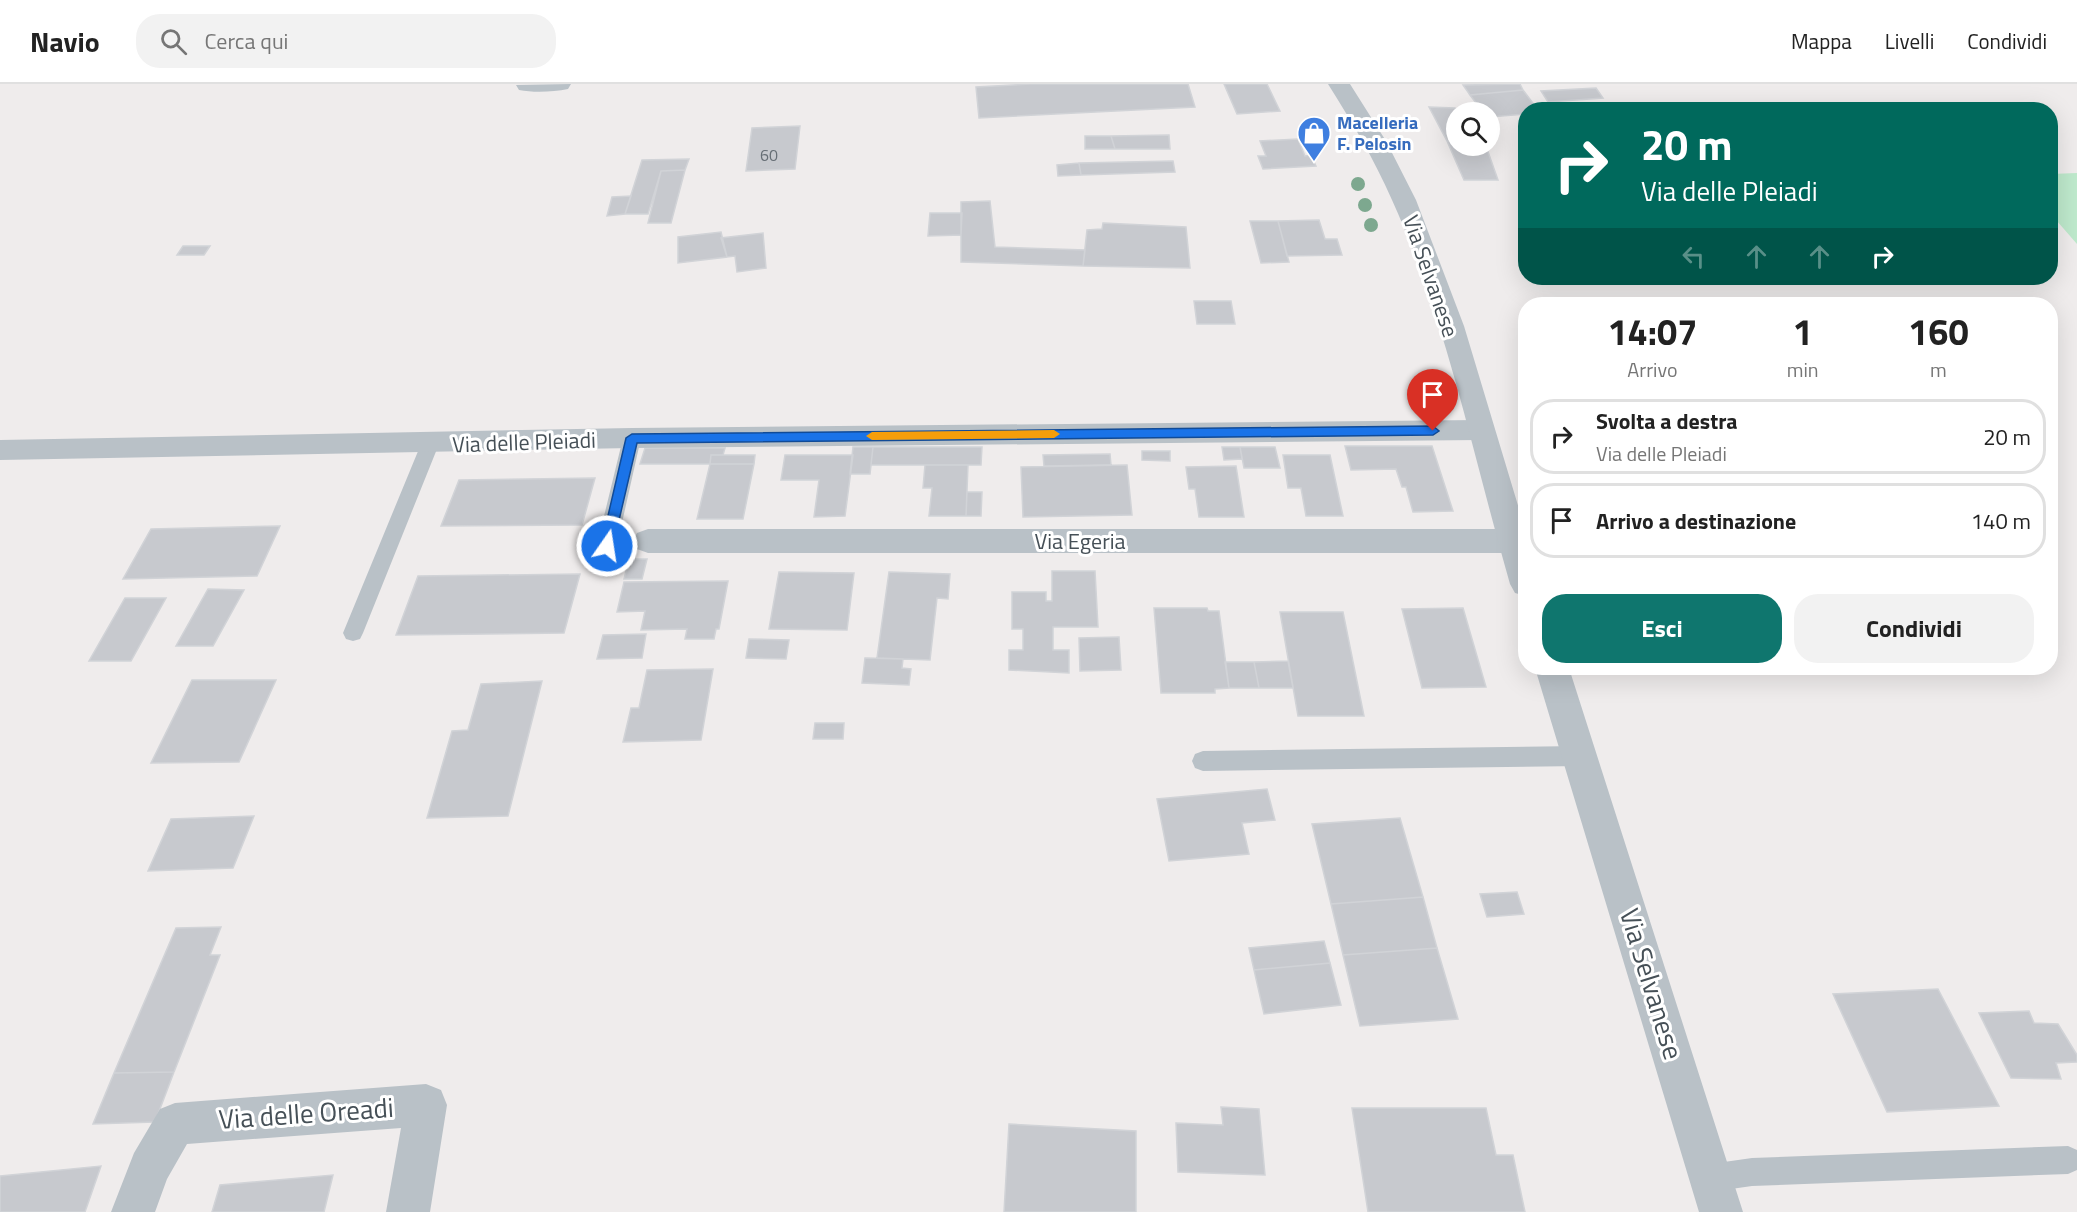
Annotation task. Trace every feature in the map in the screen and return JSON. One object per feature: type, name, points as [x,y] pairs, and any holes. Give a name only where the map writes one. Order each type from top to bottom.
[{"type":"street","points":[[527,85],[560,84]]},
{"type":"street","name":"Via Selvanese","points":[[1339,84],[1360,113],[1384,156],[1412,216],[1434,273],[1518,559]]},
{"type":"street","name":"Via delle Pleiadi","points":[[0,450],[430,444],[632,438],[1480,430]]},
{"type":"street","name":"Via Egeria","points":[[648,541],[1512,541]]},
{"type":"street","name":"Via Selvanese","points":[[1554,675],[1716,1195]]},
{"type":"street","name":"Via delle Oreadi","points":[[133,1212],[149,1168],[175,1124],[426,1105],[408,1212]]},
{"type":"lane","points":[[607,546],[632,438]]},
{"type":"lane","points":[[353,633],[430,444]]},
{"type":"lane","points":[[1203,761],[1581,756]]},
{"type":"lane","points":[[1716,1195],[1752,1172],[2068,1160]]},
{"type":"green space","points":[[2077,173],[2077,244],[2058,222],[2058,174]]},
{"type":"building","points":[[1031,84],[1188,84],[1195,107],[979,118],[976,87]]},
{"type":"building","points":[[1224,84],[1267,84],[1280,111],[1237,114]]},
{"type":"building","points":[[1520,84],[1523,90],[1470,95],[1463,85]]},
{"type":"building","points":[[1596,88],[1603,98],[1548,102],[1541,91]]},
{"type":"building","points":[[1523,90],[1532,102],[1518,102],[1518,115],[1500,116],[1500,102],[1475,102],[1470,95]]},
{"type":"building","points":[[1429,107],[1446,108],[1446,139]]},
{"type":"building","points":[[800,126],[795,169],[746,171],[752,128]]},
{"type":"building","points":[[1169,135],[1170,149],[1115,149],[1111,136]]},
{"type":"building","points":[[1085,136],[1111,136],[1115,149],[1085,149]]},
{"type":"building","points":[[1298,139],[1305,156],[1311,155],[1316,166],[1263,169],[1258,156],[1266,156],[1260,141]]},
{"type":"building","points":[[1454,156],[1490,156],[1498,180],[1464,180]]},
{"type":"building","points":[[689,159],[685,170],[661,171],[648,214],[625,214],[642,160]]},
{"type":"building","points":[[1173,161],[1175,172],[1081,175],[1079,163]]},
{"type":"building","points":[[1079,163],[1081,175],[1058,176],[1057,165]]},
{"type":"building","points":[[685,170],[671,223],[648,223],[661,171]]},
{"type":"building","points":[[631,196],[625,214],[607,216],[612,197]]},
{"type":"building","points":[[990,201],[995,247],[1085,250],[1083,266],[961,262],[961,202]]},
{"type":"building","points":[[930,213],[962,213],[961,235],[928,236]]},
{"type":"building","points":[[1319,220],[1325,239],[1337,239],[1342,255],[1287,256],[1278,221]]},
{"type":"building","points":[[1250,221],[1278,221],[1289,262],[1261,263]]},
{"type":"building","points":[[1103,223],[1186,227],[1190,268],[1083,266],[1087,230],[1102,229]]},
{"type":"building","points":[[721,232],[727,257],[678,263],[678,237]]},
{"type":"building","points":[[763,233],[766,268],[737,272],[735,256],[727,257],[721,238]]},
{"type":"building","points":[[183,246],[210,246],[204,255],[177,255]]},
{"type":"building","points":[[1194,301],[1231,301],[1235,324],[1197,324]]},
{"type":"building","points":[[1345,446],[1432,446],[1453,511],[1413,512],[1406,487],[1402,487],[1396,469],[1351,470]]},
{"type":"building","points":[[853,447],[873,447],[870,474],[850,474]]},
{"type":"building","points":[[873,447],[982,447],[981,465],[871,465]]},
{"type":"building","points":[[1222,447],[1240,447],[1242,459],[1224,460]]},
{"type":"building","points":[[1240,447],[1275,447],[1280,468],[1244,468]]},
{"type":"building","points":[[645,448],[725,448],[723,455],[711,455],[710,464],[640,464]]},
{"type":"building","points":[[1142,451],[1170,451],[1170,461],[1142,460]]},
{"type":"building","points":[[1110,454],[1111,465],[1044,466],[1043,455]]},
{"type":"building","points":[[711,455],[755,455],[754,464],[710,464]]},
{"type":"building","points":[[785,455],[853,455],[845,516],[814,517],[819,480],[781,480]]},
{"type":"building","points":[[1283,455],[1330,455],[1343,516],[1306,516],[1301,488],[1288,488]]},
{"type":"building","points":[[710,464],[754,464],[743,519],[697,519]]},
{"type":"building","points":[[925,465],[968,465],[966,516],[929,516],[932,488],[923,488]]},
{"type":"building","points":[[1127,465],[1132,515],[1023,517],[1021,467]]},
{"type":"building","points":[[1236,466],[1244,517],[1199,517],[1195,489],[1189,489],[1186,467]]},
{"type":"building","points":[[595,478],[582,525],[441,526],[459,480]]},
{"type":"building","points":[[967,492],[982,492],[981,516],[966,516]]},
{"type":"building","points":[[280,526],[257,576],[123,579],[151,529]]},
{"type":"building","points":[[629,559],[647,559],[642,579],[624,579]]},
{"type":"building","points":[[1052,571],[1095,571],[1098,627],[1053,627],[1053,650],[1069,650],[1069,673],[1009,670],[1009,650],[1023,650],[1023,629],[1012,629],[1012,592],[1046,592],[1046,601],[1052,601]]},
{"type":"building","points":[[779,572],[854,573],[847,630],[769,629]]},
{"type":"building","points":[[889,572],[950,574],[948,599],[937,598],[930,660],[877,658]]},
{"type":"building","points":[[580,574],[564,633],[396,635],[418,576]]},
{"type":"building","points":[[728,581],[719,629],[716,629],[714,639],[685,639],[687,629],[641,630],[645,611],[617,612],[624,582]]},
{"type":"building","points":[[208,589],[244,590],[213,646],[176,646]]},
{"type":"building","points":[[125,598],[166,598],[131,661],[89,661]]},
{"type":"building","points":[[1154,608],[1207,608],[1208,611],[1219,611],[1229,688],[1215,689],[1215,693],[1161,693]]},
{"type":"building","points":[[1463,608],[1486,687],[1422,688],[1402,609]]},
{"type":"building","points":[[1280,612],[1343,612],[1364,716],[1298,716]]},
{"type":"building","points":[[646,634],[642,658],[597,659],[603,635]]},
{"type":"building","points":[[1119,637],[1121,670],[1080,671],[1079,638]]},
{"type":"building","points":[[749,639],[789,640],[786,659],[746,658]]},
{"type":"building","points":[[865,658],[903,659],[902,668],[911,669],[909,685],[862,683]]},
{"type":"building","points":[[1288,661],[1293,688],[1259,688],[1254,662]]},
{"type":"building","points":[[1225,662],[1254,662],[1259,688],[1229,688]]},
{"type":"building","points":[[713,669],[701,740],[623,742],[631,708],[639,708],[647,670]]},
{"type":"building","points":[[192,680],[276,680],[239,762],[151,763]]},
{"type":"building","points":[[542,681],[508,816],[427,818],[452,731],[468,730],[481,684]]},
{"type":"building","points":[[815,723],[844,723],[843,739],[813,739]]},
{"type":"building","points":[[1267,789],[1275,820],[1242,823],[1249,854],[1169,861],[1157,799]]},
{"type":"building","points":[[254,816],[233,868],[148,871],[171,819]]},
{"type":"building","points":[[1400,818],[1423,897],[1331,904],[1312,824]]},
{"type":"building","points":[[1517,892],[1524,914],[1487,917],[1480,894]]},
{"type":"building","points":[[1423,897],[1437,948],[1343,955],[1331,904]]},
{"type":"building","points":[[221,927],[210,955],[220,955],[174,1072],[114,1073],[176,928]]},
{"type":"building","points":[[1324,941],[1330,963],[1254,970],[1249,948]]},
{"type":"building","points":[[1437,948],[1458,1019],[1360,1026],[1343,955]]},
{"type":"building","points":[[1330,963],[1341,1005],[1264,1014],[1254,970]]},
{"type":"building","points":[[1938,989],[1999,1106],[1887,1112],[1833,994]]},
{"type":"building","points":[[2029,1011],[2034,1023],[2058,1024],[2077,1055],[2077,1062],[2056,1063],[2061,1079],[2011,1078],[1979,1013]]},
{"type":"building","points":[[174,1072],[155,1122],[93,1124],[114,1073]]},
{"type":"building","points":[[1221,1107],[1259,1109],[1265,1175],[1178,1172],[1176,1123],[1223,1125]]},
{"type":"building","points":[[1352,1108],[1486,1108],[1496,1155],[1513,1155],[1525,1212],[1368,1212]]},
{"type":"building","points":[[1009,1124],[1136,1131],[1136,1212],[1004,1212]]},
{"type":"building","points":[[101,1166],[85,1212],[0,1212],[0,1176]]},
{"type":"building","points":[[333,1175],[324,1212],[212,1212],[220,1185]]},
{"type":"slow traffic","points":[[872,436],[1054,434]]},
{"type":"place","name":"Macelleria F. Pelosin","points":[[1314,162]]},
{"type":"route","points":[[607,546],[632,438],[1433,431]]}]
